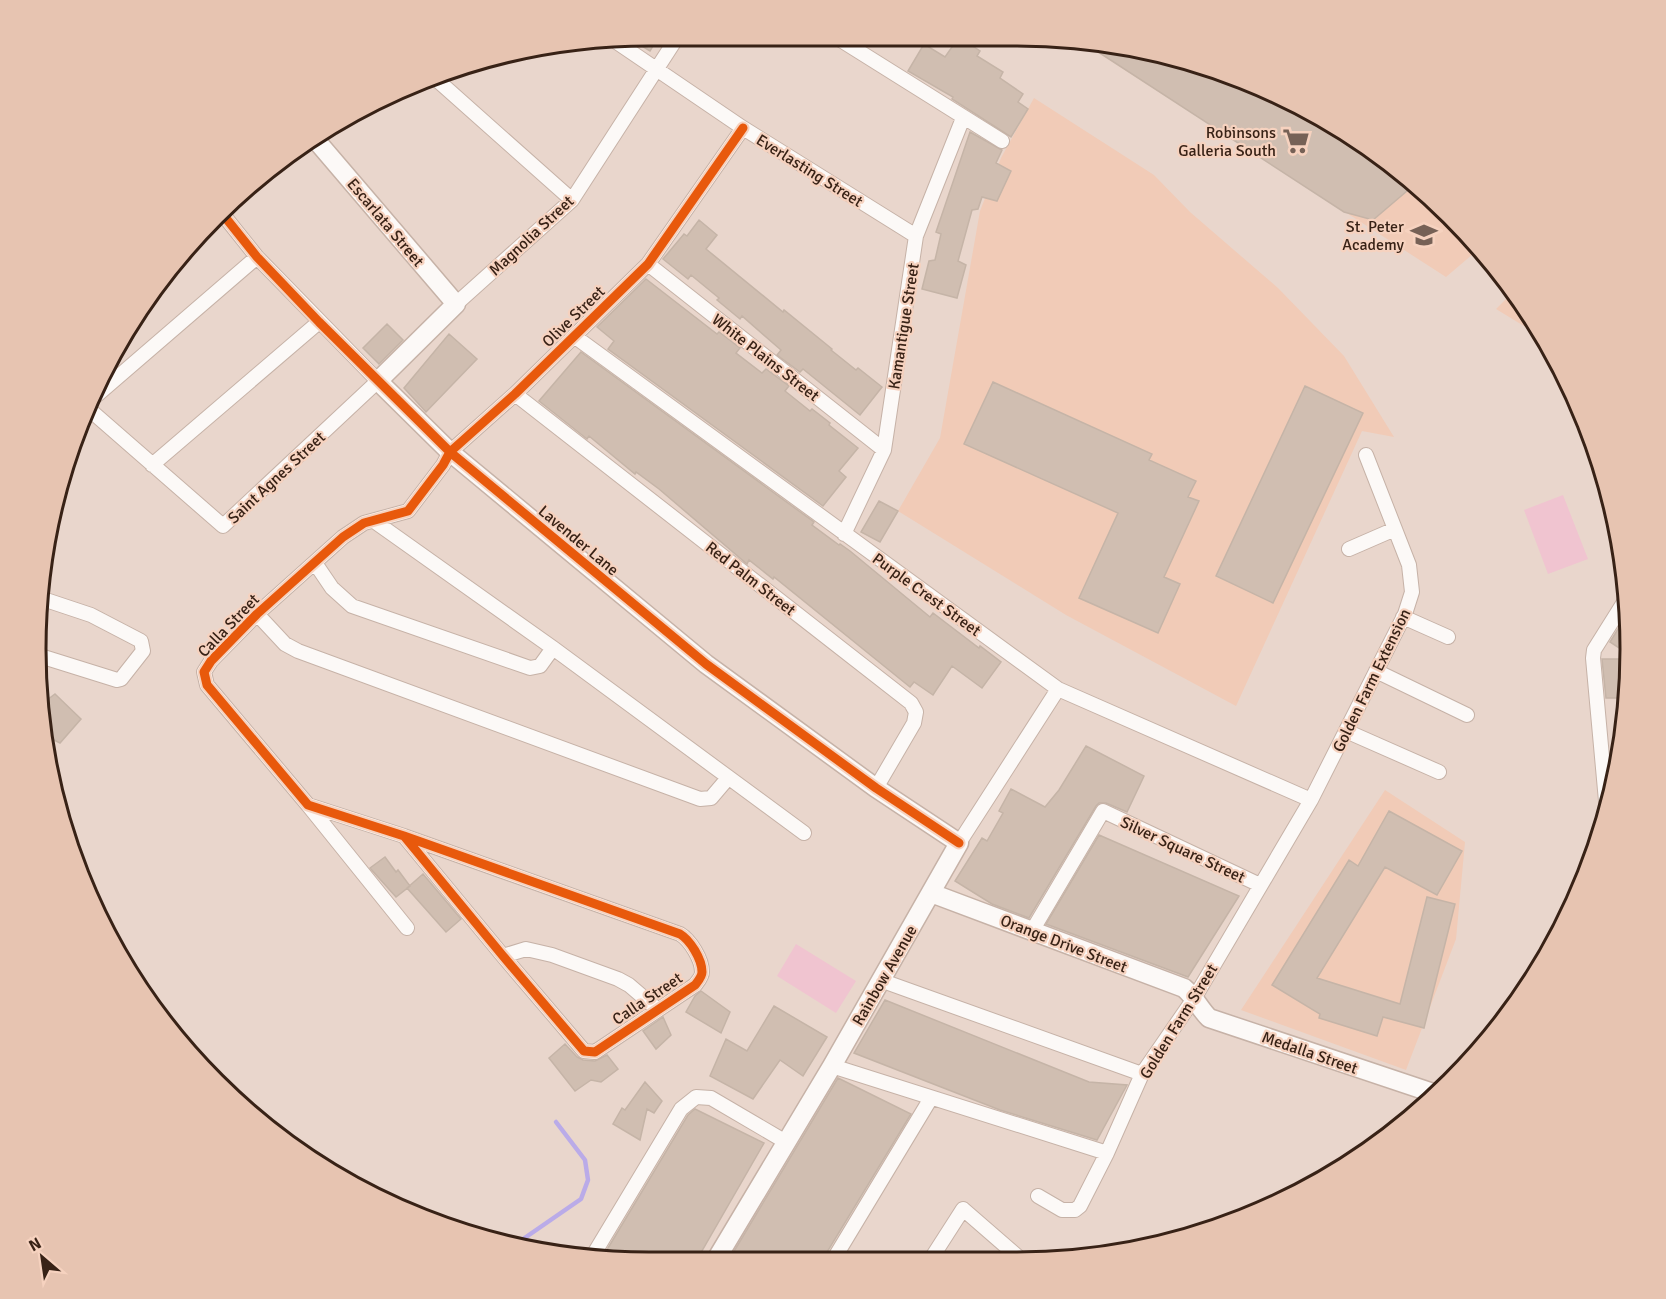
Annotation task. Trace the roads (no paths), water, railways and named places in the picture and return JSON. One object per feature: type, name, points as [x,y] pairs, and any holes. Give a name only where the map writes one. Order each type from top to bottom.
[{"type":"street","name":"Magnolia Street","points":[[378,381],[456,304],[572,200],[672,46]]},
{"type":"street","points":[[850,46],[1002,141]]},
{"type":"street","name":"Everlasting Street","points":[[624,47],[742,128],[916,236]]},
{"type":"street","points":[[442,84],[572,200]]},
{"type":"street","name":"Kamantigue Street","points":[[844,534],[884,450],[916,236],[963,118]]},
{"type":"street","name":"Olive Street","points":[[408,511],[443,465],[450,452],[515,394],[648,264],[742,128]]},
{"type":"street","name":"Escarlata Street","points":[[320,144],[456,304]]},
{"type":"street","name":"Lavender Lane","points":[[227,219],[257,257],[319,322],[450,452],[706,664],[876,788],[959,843]]},
{"type":"street","points":[[108,386],[257,257]]},
{"type":"street","name":"White Plains Street","points":[[648,264],[884,450]]},
{"type":"street","points":[[152,465],[319,322]]},
{"type":"street","name":"Purple Crest Street","points":[[574,336],[1058,689],[1311,800]]},
{"type":"street","name":"Saint Agnes Street","points":[[94,414],[223,526],[378,381]]},
{"type":"street","name":"Red Palm Street","points":[[515,394],[911,703],[916,712],[914,723],[876,788]]},
{"type":"street","name":"Golden Farm Extension","points":[[1311,800],[1403,617],[1412,592],[1409,566],[1365,455]]},
{"type":"street","name":"Calla Street","points":[[404,836],[580,1048],[588,1053],[595,1052],[695,985],[701,978],[702,970],[687,938],[680,934],[404,836],[308,805],[207,685],[204,672],[211,661],[257,614],[354,529],[408,511]]},
{"type":"street","points":[[374,521],[554,648],[804,833]]},
{"type":"street","points":[[1349,549],[1395,529]]},
{"type":"street","points":[[315,563],[340,597],[352,606],[363,610],[525,667],[538,668],[554,648]]},
{"type":"street","points":[[46,658],[117,680],[121,679],[143,651],[141,641],[91,615],[49,601]]},
{"type":"street","points":[[1605,780],[1593,658],[1594,650],[1618,612]]},
{"type":"street","points":[[257,614],[285,644],[297,651],[700,799],[711,798],[728,778]]},
{"type":"street","points":[[1403,617],[1448,637]]},
{"type":"street","points":[[1376,670],[1467,715]]},
{"type":"street","name":"Rainbow Avenue","points":[[721,1252],[832,1066],[959,843],[1058,689]]},
{"type":"street","points":[[1346,731],[1439,772]]},
{"type":"street","name":"Golden Farm Street","points":[[1038,1196],[1062,1210],[1075,1210],[1080,1206],[1107,1153],[1142,1074],[1195,997],[1311,800]]},
{"type":"street","points":[[308,805],[407,928]]},
{"type":"street","name":"Silver Square Street","points":[[1032,931],[1102,811],[1260,885]]},
{"type":"street","name":"Orange Drive Street","points":[[931,893],[1184,988],[1195,997]]},
{"type":"street","points":[[503,956],[526,949],[562,959],[618,979],[629,985],[657,1009]]},
{"type":"street","points":[[880,980],[1142,1074]]},
{"type":"street","name":"Medalla Street","points":[[1195,997],[1201,1010],[1209,1018],[1427,1091]]},
{"type":"street","points":[[832,1066],[1107,1153]]},
{"type":"street","points":[[596,1250],[681,1108],[696,1097],[711,1098],[786,1142]]},
{"type":"street","points":[[839,1252],[931,1098]]},
{"type":"street","points":[[935,1252],[963,1209],[1012,1252]]},
{"type":"waterway","points":[[523,1239],[581,1199],[588,1180],[585,1160],[556,1122]]},
{"type":"place","name":"Robinsons Galleria South","points":[[1296,141]]},
{"type":"place","name":"St. Peter Academy","points":[[1424,235]]}]
